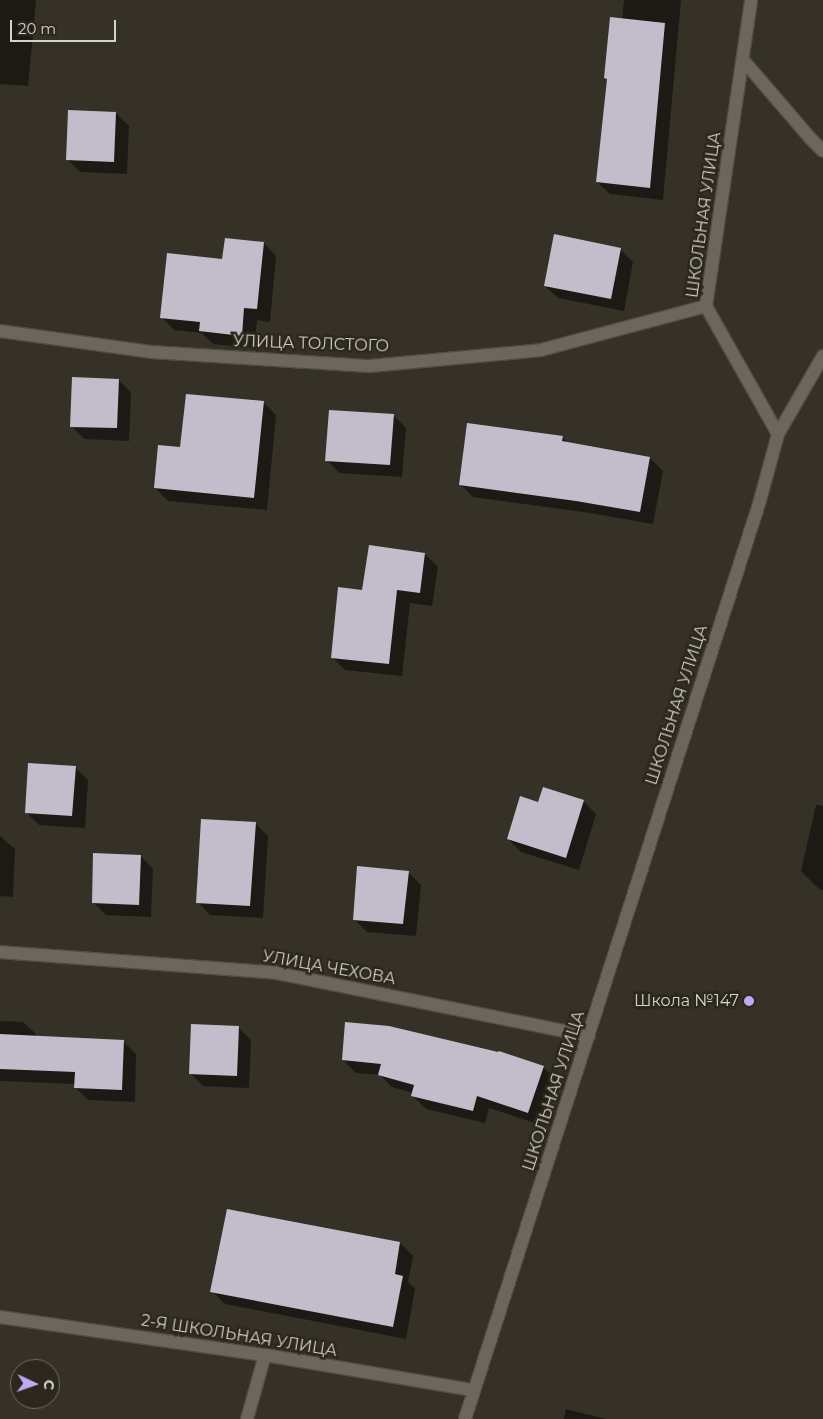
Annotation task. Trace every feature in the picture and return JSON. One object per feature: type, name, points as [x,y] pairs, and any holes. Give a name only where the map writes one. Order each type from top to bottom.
[{"type":"street","name":"ШКОЛЬНАЯ УЛИЦА","points":[[465,1419],[759,504],[778,434],[706,306],[751,0]]},
{"type":"street","points":[[743,60],[823,151]]},
{"type":"street","name":"УЛИЦА ТОЛСТОГО","points":[[0,332],[151,352],[370,366],[541,350],[706,306]]},
{"type":"street","points":[[778,434],[823,356]]},
{"type":"street","name":"УЛИЦА ЧЕХОВА","points":[[0,952],[277,973],[589,1036]]},
{"type":"street","name":"2-Я ШКОЛЬНАЯ УЛИЦА","points":[[0,1317],[265,1354],[473,1390]]},
{"type":"street","points":[[247,1419],[265,1354]]},
{"type":"building","points":[[610,17],[665,23],[650,188],[596,182],[607,79],[604,78]]},
{"type":"building","points":[[68,110],[116,112],[114,162],[66,160]]},
{"type":"building","points":[[554,234],[621,248],[611,299],[544,286]]},
{"type":"building","points":[[225,238],[264,242],[257,309],[244,308],[242,336],[199,331],[200,322],[160,318],[167,253],[222,259]]},
{"type":"building","points":[[72,377],[119,379],[117,428],[70,427]]},
{"type":"building","points":[[186,394],[264,401],[254,498],[154,488],[158,445],[180,447]]},
{"type":"building","points":[[329,410],[394,414],[390,465],[325,461]]},
{"type":"building","points":[[467,423],[563,436],[562,441],[650,457],[640,512],[459,485]]},
{"type":"building","points":[[369,545],[425,553],[420,593],[397,590],[389,664],[331,658],[338,587],[362,590]]},
{"type":"building","points":[[28,763],[76,766],[72,816],[25,813]]},
{"type":"building","points":[[543,787],[584,800],[566,858],[507,839],[520,796],[538,802]]},
{"type":"building","points":[[201,819],[256,822],[250,906],[196,903]]},
{"type":"building","points":[[93,853],[141,855],[139,905],[92,903]]},
{"type":"building","points":[[357,866],[409,871],[403,924],[353,920]]},
{"type":"building","points":[[345,1022],[389,1026],[499,1051],[544,1066],[528,1113],[477,1096],[473,1111],[411,1096],[414,1085],[378,1075],[381,1064],[342,1060]]},
{"type":"building","points":[[191,1024],[239,1026],[237,1076],[189,1074]]},
{"type":"building","points":[[0,1034],[124,1040],[122,1090],[74,1088],[75,1072],[0,1069]]},
{"type":"building","points":[[227,1209],[400,1242],[395,1274],[403,1276],[393,1327],[210,1292]]},
{"type":"place","name":"Школа №147","points":[[749,1001]]}]
